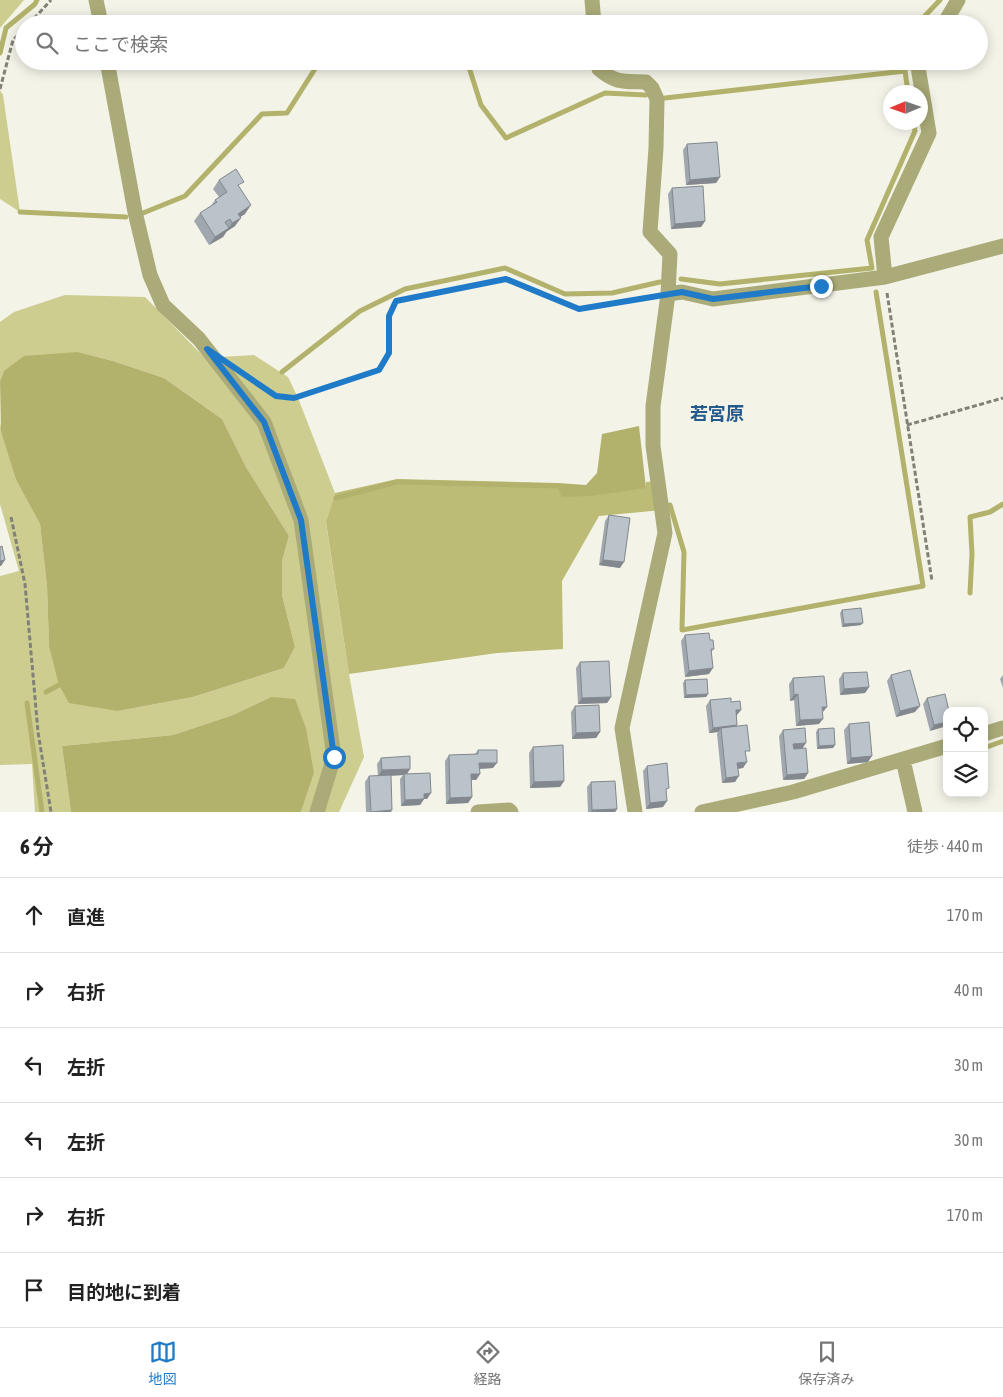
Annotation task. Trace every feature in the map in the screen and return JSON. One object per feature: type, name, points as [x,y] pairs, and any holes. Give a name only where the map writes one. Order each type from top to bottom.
[{"type":"street","points":[[96,0],[99,15]]},
{"type":"street","points":[[592,0],[593,15]]},
{"type":"street","points":[[949,15],[958,0]]},
{"type":"street","points":[[109,70],[135,212],[150,275],[163,305],[199,339],[264,422],[301,520],[334,757],[317,812]]},
{"type":"street","points":[[600,70],[609,78],[617,81],[646,82],[652,88],[657,99],[656,148],[650,232],[670,254],[668,294],[652,406],[653,446],[666,533],[622,728],[635,812]]},
{"type":"street","points":[[885,277],[881,237],[929,133],[918,70]]},
{"type":"street","points":[[668,294],[682,292],[713,299],[885,277],[1003,246]]},
{"type":"street","points":[[988,733],[1003,728]]},
{"type":"street","points":[[702,812],[793,792],[943,747]]},
{"type":"street","points":[[903,760],[915,812]]},
{"type":"street","points":[[478,812],[508,810],[511,812]]},
{"type":"path","points":[[37,15],[51,0]]},
{"type":"path","points":[[0,89],[15,38]]},
{"type":"path","points":[[885,277],[932,581]]},
{"type":"path","points":[[253,380],[276,396],[294,398],[379,370],[389,353],[389,316],[396,301],[506,279],[579,309],[668,294]]},
{"type":"path","points":[[908,425],[1003,398]]},
{"type":"path","points":[[11,517],[24,584],[38,732],[51,812]]},
{"type":"green space","points":[[0,0],[24,0],[0,28]]},
{"type":"green space","points":[[0,90],[3,95],[20,212],[0,199]]},
{"type":"green space","points":[[65,295],[145,297],[205,358],[254,355],[288,377],[335,493],[326,523],[349,674],[364,757],[339,812],[301,812],[314,773],[271,697],[233,715],[173,735],[62,746],[71,812],[35,812],[32,764],[0,765],[0,576],[19,571],[0,504],[0,423],[16,480],[40,524],[47,586],[49,646],[118,711],[193,697],[284,668],[295,647],[282,595],[282,561],[289,536],[246,467],[222,419],[164,378],[113,361],[78,352],[4,371],[0,381],[0,322],[14,312]]},
{"type":"shaded area","points":[[78,352],[113,361],[164,378],[222,419],[246,467],[289,536],[282,561],[282,595],[295,647],[284,668],[193,697],[118,711],[69,703],[59,685],[49,646],[47,586],[40,524],[16,480],[1,431],[0,381],[4,371],[24,356]]},
{"type":"shaded area","points":[[639,426],[646,488],[591,496],[562,497],[557,486],[558,483],[586,485],[597,473],[602,434]]},
{"type":"shaded area","points":[[397,479],[558,483],[557,486],[646,487],[646,482],[658,481],[662,510],[599,516],[562,581],[563,649],[497,653],[349,674],[326,522],[335,493]]},
{"type":"shaded area","points":[[271,697],[295,699],[306,728],[314,773],[301,812],[71,812],[62,746],[173,735],[233,715]]},
{"type":"building","points":[[717,142],[720,177],[690,180],[687,144]]},
{"type":"building","points":[[236,169],[244,182],[238,185],[251,205],[238,214],[241,218],[232,223],[230,219],[225,222],[229,228],[215,237],[200,213],[217,202],[215,200],[227,192],[219,180]]},
{"type":"building","points":[[703,186],[705,221],[675,224],[672,188]]},
{"type":"building","points":[[609,515],[630,518],[624,562],[603,560]]},
{"type":"building","points":[[2,546],[5,560],[0,561],[0,547]]},
{"type":"building","points":[[861,608],[863,623],[844,624],[842,610]]},
{"type":"building","points":[[709,633],[710,640],[713,640],[714,649],[711,649],[713,668],[689,671],[685,635]]},
{"type":"building","points":[[609,661],[611,697],[582,698],[580,662]]},
{"type":"building","points":[[910,670],[920,706],[900,711],[891,675]]},
{"type":"building","points":[[867,672],[869,687],[844,689],[843,673]]},
{"type":"building","points":[[824,676],[827,707],[822,707],[823,719],[800,720],[798,694],[794,695],[793,678]]},
{"type":"building","points":[[707,679],[708,694],[686,695],[685,680]]},
{"type":"building","points":[[945,694],[948,707],[943,707],[943,723],[934,725],[927,698]]},
{"type":"building","points":[[731,698],[731,702],[740,701],[741,710],[736,710],[737,725],[713,728],[710,700]]},
{"type":"building","points":[[599,705],[600,732],[576,733],[575,706]]},
{"type":"building","points":[[869,722],[872,756],[851,758],[849,724]]},
{"type":"building","points":[[747,725],[750,751],[745,751],[747,762],[737,763],[739,776],[726,778],[721,728]]},
{"type":"building","points":[[805,728],[806,743],[793,744],[794,749],[806,748],[808,773],[787,775],[783,730]]},
{"type":"building","points":[[834,728],[835,745],[819,746],[818,729]]},
{"type":"building","points":[[563,745],[564,781],[534,782],[533,747]]},
{"type":"building","points":[[478,750],[497,750],[497,763],[479,763],[480,774],[471,774],[472,797],[450,798],[449,755],[478,754]]},
{"type":"building","points":[[410,756],[410,769],[382,770],[381,758]]},
{"type":"building","points":[[667,763],[669,788],[666,789],[667,801],[650,803],[647,766]]},
{"type":"building","points":[[430,773],[431,793],[424,794],[424,799],[405,800],[404,774]]},
{"type":"building","points":[[391,775],[392,810],[371,812],[369,776]]},
{"type":"building","points":[[615,781],[617,809],[592,810],[591,782]]},
{"type":"waterway","points":[[22,15],[37,0]]},
{"type":"waterway","points":[[926,15],[940,0]]},
{"type":"waterway","points":[[0,53],[6,28],[15,21]]},
{"type":"waterway","points":[[143,213],[185,196],[262,114],[287,113],[314,70]]},
{"type":"waterway","points":[[470,70],[481,105],[506,138],[605,93],[646,95]]},
{"type":"waterway","points":[[665,98],[905,70]]},
{"type":"waterway","points":[[905,71],[907,85]]},
{"type":"waterway","points":[[681,279],[720,284],[872,268],[867,240],[915,130]]},
{"type":"waterway","points":[[20,212],[126,217]]},
{"type":"waterway","points":[[282,372],[360,311],[405,289],[505,268],[565,294],[612,293],[660,282]]},
{"type":"waterway","points":[[670,505],[684,552],[682,630],[923,586],[876,292]]},
{"type":"waterway","points":[[336,498],[397,482],[557,486]]},
{"type":"waterway","points":[[970,593],[972,554],[970,517],[990,512],[1003,504]]},
{"type":"waterway","points":[[46,692],[59,685]]},
{"type":"waterway","points":[[27,703],[42,812]]},
{"type":"waterway","points":[[988,747],[1003,741]]},
{"type":"district","name":"若宮原","points":[[717,413]]},
{"type":"route","points":[[334,757],[301,520],[264,422],[207,349],[276,396],[294,398],[379,370],[389,353],[389,316],[396,301],[506,279],[579,309],[682,292],[713,299],[821,286]]}]
